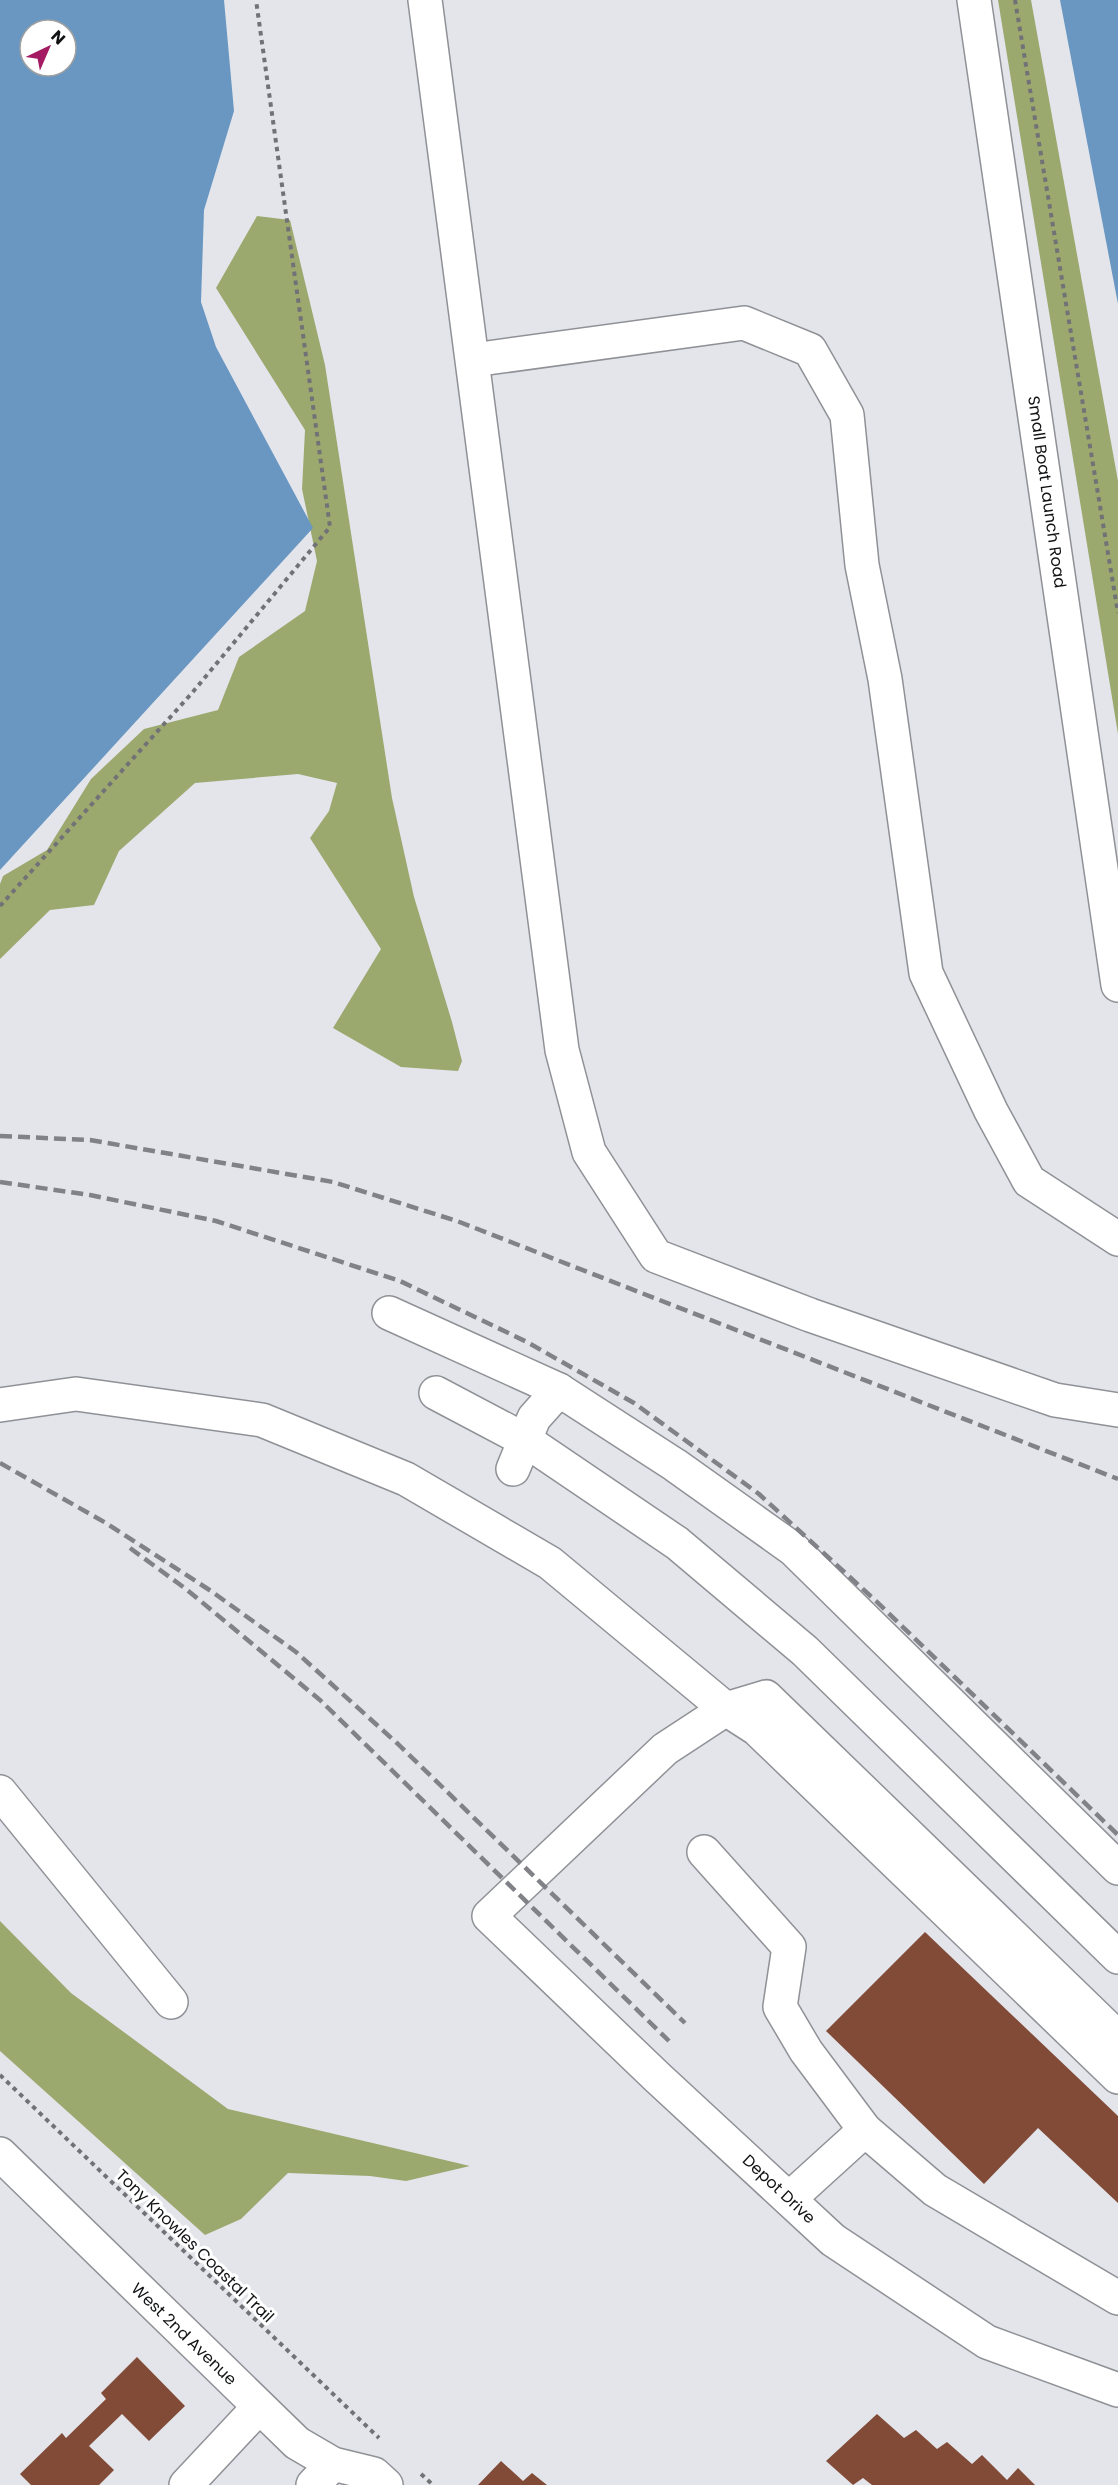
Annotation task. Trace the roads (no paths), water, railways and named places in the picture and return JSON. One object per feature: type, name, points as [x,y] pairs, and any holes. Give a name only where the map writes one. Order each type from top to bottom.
[{"type":"street","points":[[425,0],[562,1050],[589,1152],[656,1256],[810,1315],[1044,1396],[1118,1410]]},
{"type":"street","name":"Small Boat Launch Road","points":[[974,0],[1118,985]]},
{"type":"street","points":[[473,360],[744,323],[810,350],[847,415],[862,566],[885,679],[926,973],[991,1111],[1029,1181],[1118,1239]]},
{"type":"street","points":[[389,1313],[559,1390],[675,1465],[793,1549],[1118,1868]]},
{"type":"street","points":[[519,1455],[534,1418],[559,1390]]},
{"type":"street","points":[[436,1393],[519,1455],[677,1544],[805,1652],[1118,1957]]},
{"type":"street","points":[[0,1405],[76,1394],[262,1420],[406,1479],[550,1563],[726,1709],[757,1729],[1118,2077]]},
{"type":"street","points":[[726,1709],[766,1697],[1118,2038]]},
{"type":"street","name":"Depot Drive","points":[[726,1709],[665,1749],[489,1916],[833,2240],[987,2342],[1113,2380]]},
{"type":"street","points":[[0,1792],[171,2002]]},
{"type":"street","points":[[704,1852],[789,1947],[780,2007],[806,2051],[865,2130],[935,2190],[1118,2298]]},
{"type":"street","points":[[789,2199],[865,2130]]},
{"type":"street","name":"West 2nd Avenue","points":[[0,2154],[297,2443],[323,2474],[374,2475],[386,2485]]},
{"type":"street","points":[[186,2485],[259,2407]]},
{"type":"water","points":[[0,0],[224,0],[234,111],[204,210],[201,302],[216,347],[313,528],[0,870]]},
{"type":"water","points":[[1060,0],[1118,0],[1118,304]]},
{"type":"railway","points":[[0,1136],[90,1140],[333,1182],[457,1221],[1118,1479]]},
{"type":"railway","points":[[0,1182],[90,1195],[216,1221],[400,1281],[527,1342],[634,1403],[759,1494],[876,1601],[1118,1835]]},
{"type":"railway","points":[[0,1463],[106,1523],[211,1591],[296,1652],[398,1744],[685,2023]]},
{"type":"railway","points":[[130,1548],[186,1589],[320,1700],[669,2041]]}]
